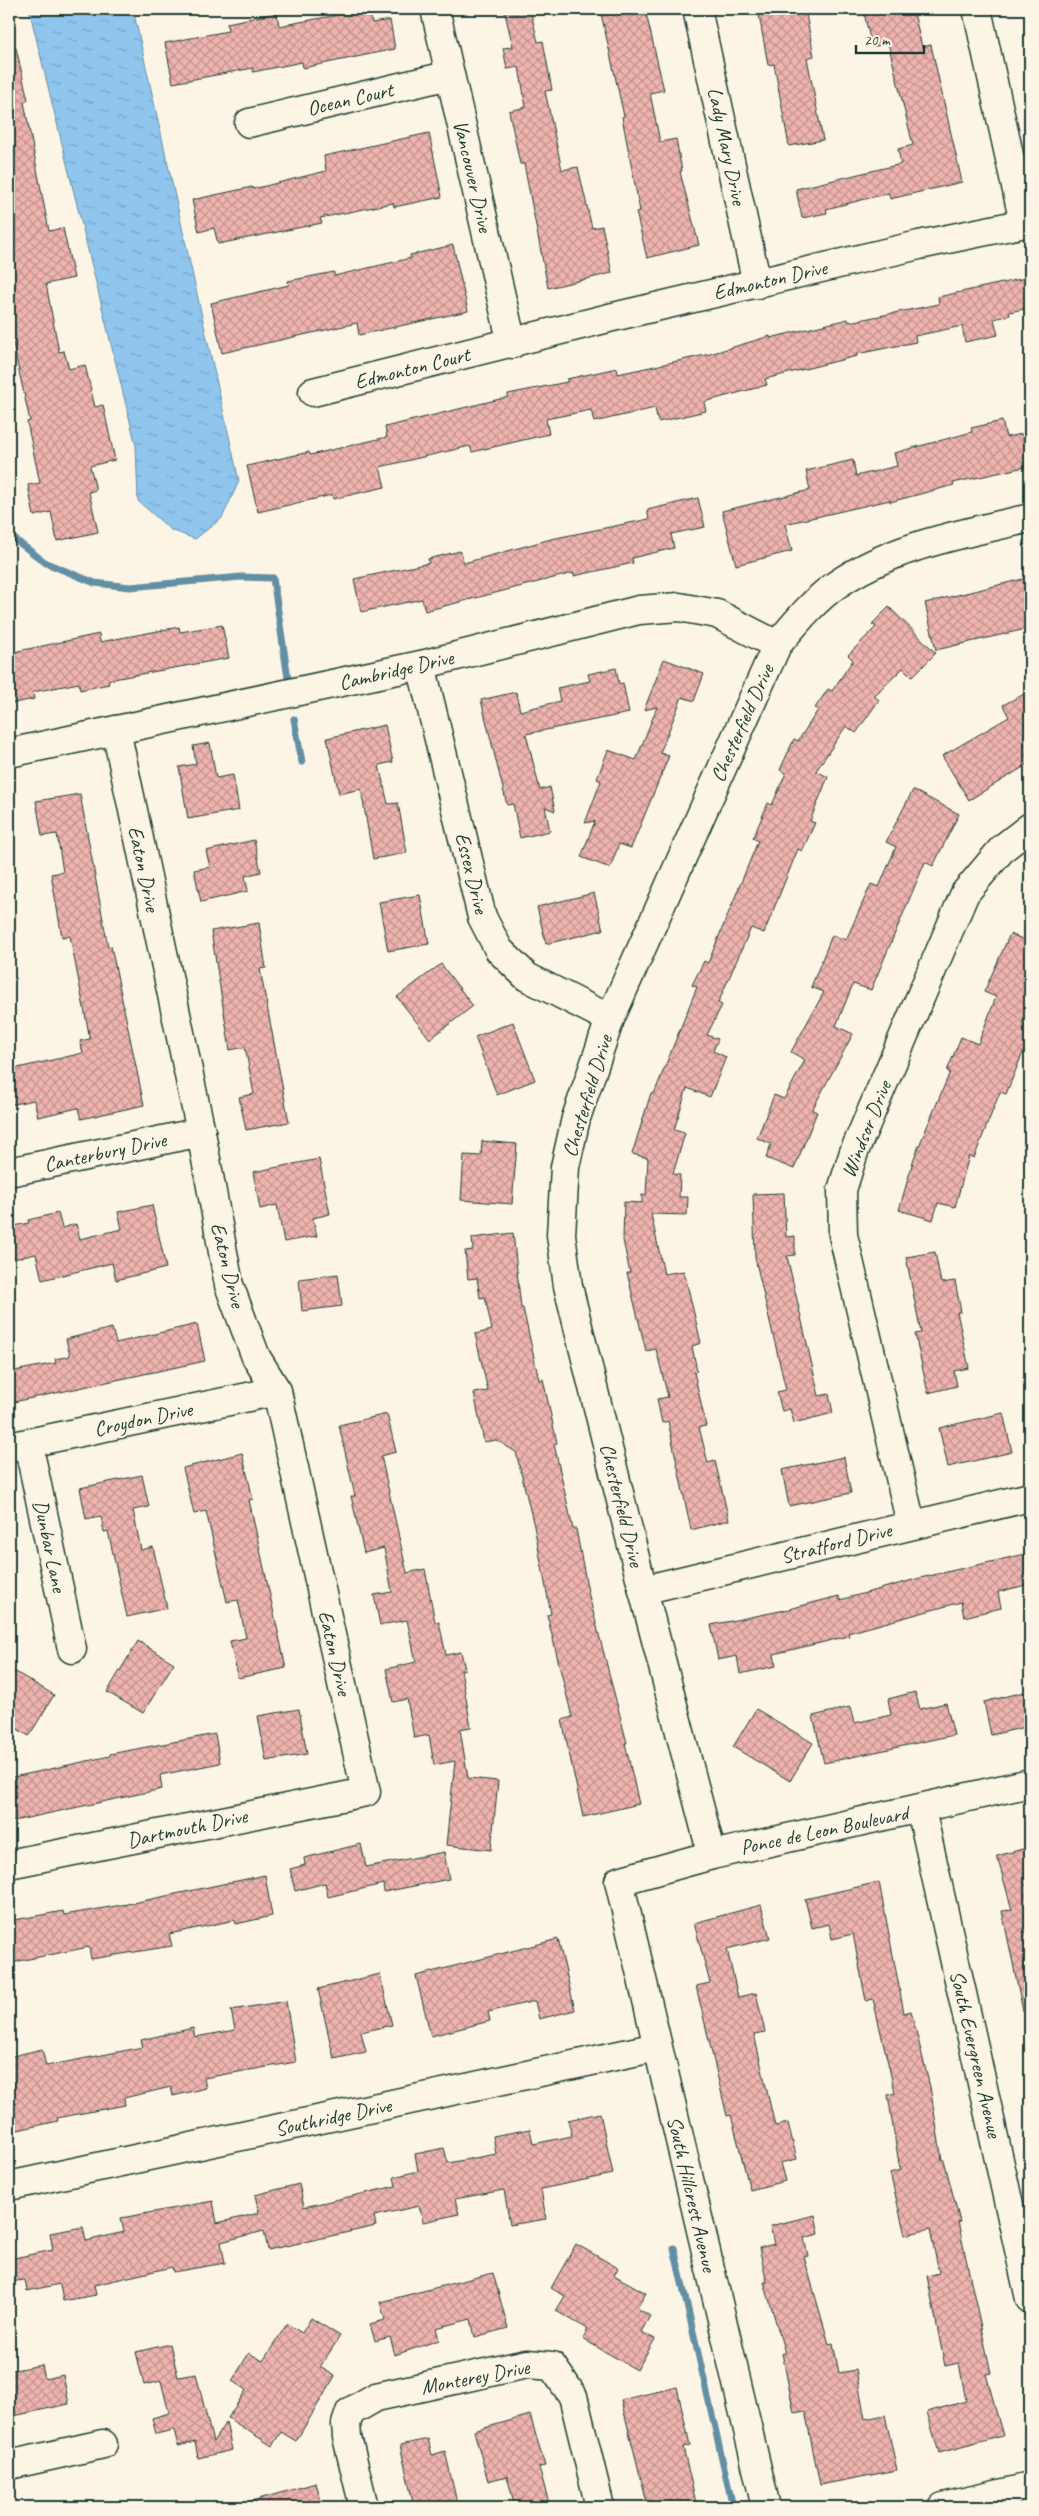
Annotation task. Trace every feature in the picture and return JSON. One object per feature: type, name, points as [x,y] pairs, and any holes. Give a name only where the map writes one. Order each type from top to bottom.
[{"type":"street","name":"Vancouver Drive","points":[[435,9],[512,344]]},
{"type":"street","name":"Lady Mary Drive","points":[[697,9],[758,284]]},
{"type":"street","points":[[977,9],[1027,222]]},
{"type":"street","name":"Ocean Court","points":[[249,123],[450,75]]},
{"type":"street","name":"Edmonton Drive","points":[[512,344],[613,317],[1027,222]]},
{"type":"street","name":"Edmonton Court","points":[[313,392],[512,344]]},
{"type":"street","name":"Chesterfield Drive","points":[[712,1855],[643,1590],[568,1286],[561,1235],[567,1159],[576,1118],[610,1019],[777,645],[806,611],[835,586],[872,563],[917,546],[1030,518]]},
{"type":"street","name":"Cambridge Drive","points":[[9,752],[421,664],[639,610],[679,607],[717,614],[777,645]]},
{"type":"street","name":"Essex Drive","points":[[421,664],[482,918],[490,934],[499,950],[526,977],[610,1019]]},
{"type":"street","name":"Eaton Drive","points":[[116,730],[201,1132],[229,1285],[256,1357],[277,1391],[366,1792]]},
{"type":"street","name":"Windsor Drive","points":[[911,1524],[843,1235],[842,1190],[854,1152],[965,893],[1003,848],[1030,827]]},
{"type":"street","name":"Canterbury Drive","points":[[9,1172],[201,1132]]},
{"type":"street","name":"Croydon Drive","points":[[18,1445],[277,1391]]},
{"type":"street","name":"Dunbar Lane","points":[[18,1445],[72,1649]]},
{"type":"street","name":"Stratford Drive","points":[[643,1590],[911,1524],[1030,1497]]},
{"type":"street","name":"Ponce de Leon Boulevard","points":[[619,1881],[712,1855],[1030,1783]]},
{"type":"street","name":"Dartmouth Drive","points":[[9,1864],[366,1792]]},
{"type":"street","name":"South Evergreen Avenue","points":[[921,1809],[1030,2299]]},
{"type":"street","name":"South Hillcrest Avenue","points":[[619,1881],[656,2047],[766,2507]]},
{"type":"street","name":"Southridge Drive","points":[[9,2186],[656,2047]]},
{"type":"street","name":"Monterey Drive","points":[[364,2507],[347,2437],[346,2424],[350,2412],[376,2397],[527,2364],[552,2366],[573,2396],[600,2507]]},
{"type":"street","points":[[9,2465],[103,2444]]},
{"type":"street","points":[[943,2507],[1030,2487]]},
{"type":"water","points":[[29,9],[133,9],[239,481],[222,518],[195,539],[171,530],[138,501],[136,446]]},
{"type":"building","points":[[369,9],[372,23],[390,20],[395,49],[303,68],[302,62],[253,72],[253,68],[173,83],[165,43],[228,31],[227,23],[277,13],[279,26]]},
{"type":"building","points":[[504,9],[530,9],[538,42],[543,41],[552,90],[545,91],[562,170],[578,167],[592,228],[602,226],[612,273],[548,288],[524,164],[520,164],[509,111],[526,107],[519,67],[507,69],[503,48],[513,47]]},
{"type":"building","points":[[600,9],[645,9],[664,90],[650,93],[660,142],[676,139],[682,171],[680,172],[699,245],[647,258],[636,212],[640,211],[622,117],[624,116]]},
{"type":"building","points":[[758,9],[805,9],[814,56],[807,58],[823,140],[789,146],[774,64],[768,65]]},
{"type":"building","points":[[863,9],[913,9],[922,47],[931,45],[962,182],[890,199],[889,193],[826,209],[827,213],[802,218],[796,189],[901,164],[898,149],[913,145],[888,43],[872,47]]},
{"type":"building","points":[[16,48],[28,100],[24,102],[49,231],[63,228],[74,278],[46,284],[59,352],[64,351],[69,369],[85,365],[95,407],[103,405],[115,460],[90,466],[96,490],[89,492],[98,532],[57,541],[51,512],[34,516],[28,485],[40,483],[27,422],[30,421],[9,326],[9,49]]},
{"type":"building","points":[[429,133],[442,197],[394,207],[393,203],[320,218],[322,223],[218,244],[214,228],[199,232],[192,200],[252,187],[253,189],[326,171],[324,156]]},
{"type":"building","points":[[453,245],[468,311],[359,335],[357,323],[222,353],[211,303],[289,285],[288,281],[334,272],[334,276],[411,258],[410,255]]},
{"type":"building","points":[[1030,277],[1030,308],[1009,312],[1010,315],[994,319],[998,335],[965,342],[962,326],[915,336],[916,342],[857,354],[857,356],[765,379],[767,385],[704,402],[706,411],[658,422],[655,408],[594,422],[591,410],[546,419],[549,434],[472,452],[470,446],[380,467],[385,487],[333,499],[332,495],[258,512],[247,466],[309,452],[310,455],[387,437],[385,427],[508,397],[508,394],[567,382],[567,379],[617,368],[618,374],[710,354],[770,336],[770,338],[848,319],[849,322],[939,304],[938,297]]},
{"type":"building","points":[[1002,421],[1006,437],[1022,434],[1029,466],[953,483],[954,485],[890,502],[890,500],[785,524],[792,551],[736,565],[722,511],[810,490],[806,471],[853,460],[856,476],[897,466],[894,453],[972,432],[971,428]]},
{"type":"building","points":[[698,498],[705,527],[671,534],[674,548],[632,558],[633,563],[574,576],[573,573],[425,611],[422,599],[361,612],[354,579],[429,563],[428,559],[460,551],[464,563],[551,539],[649,519],[647,510]]},
{"type":"building","points":[[1027,578],[1030,591],[1030,628],[936,650],[925,603]]},
{"type":"building","points":[[889,607],[936,653],[912,677],[903,668],[874,696],[879,700],[856,733],[846,726],[816,771],[828,777],[810,821],[815,823],[802,851],[798,849],[764,933],[751,928],[718,1003],[722,1005],[707,1035],[718,1039],[713,1051],[726,1057],[710,1097],[687,1088],[674,1130],[685,1133],[673,1174],[680,1175],[679,1197],[688,1197],[687,1215],[651,1214],[664,1274],[684,1271],[701,1343],[692,1346],[697,1371],[694,1372],[706,1426],[699,1427],[708,1463],[715,1461],[729,1520],[691,1530],[668,1421],[662,1423],[657,1399],[668,1397],[656,1349],[646,1351],[627,1273],[630,1273],[623,1240],[624,1202],[642,1203],[642,1195],[646,1195],[648,1158],[632,1154],[651,1093],[654,1094],[697,987],[692,985],[704,961],[708,963],[758,841],[753,838],[768,803],[772,805],[786,773],[780,770],[794,739],[798,741],[818,710],[815,708],[828,689],[832,691],[853,660],[848,655],[876,627],[872,624]]},
{"type":"building","points":[[222,625],[229,658],[108,680],[109,684],[80,690],[79,683],[33,692],[34,699],[9,704],[9,653],[99,634],[100,642],[179,627],[180,632]]},
{"type":"building","points":[[664,659],[704,674],[694,701],[682,697],[660,753],[669,756],[631,848],[619,844],[610,868],[581,857],[595,821],[585,823],[601,781],[597,779],[608,750],[636,760],[657,707],[644,710]]},
{"type":"building","points":[[616,668],[619,684],[623,683],[629,713],[526,734],[540,790],[550,787],[555,811],[545,807],[550,831],[520,838],[513,804],[507,805],[481,700],[516,692],[520,711],[560,701],[557,688],[590,681],[588,674]]},
{"type":"building","points":[[1030,691],[1030,763],[969,800],[942,756],[1009,717],[1003,705]]},
{"type":"building","points":[[385,725],[393,762],[379,765],[388,804],[398,803],[407,853],[373,859],[361,789],[339,794],[327,738]]},
{"type":"building","points":[[210,743],[216,778],[233,775],[239,810],[188,819],[179,767],[196,764],[193,746]]},
{"type":"building","points":[[913,790],[959,814],[933,866],[925,862],[871,990],[853,984],[836,1026],[853,1034],[812,1110],[817,1112],[794,1169],[766,1158],[771,1144],[757,1138],[774,1095],[784,1099],[805,1060],[791,1052],[824,992],[811,987],[832,935],[846,940],[871,884],[879,887],[896,847],[886,842]]},
{"type":"building","points":[[80,794],[108,947],[111,946],[144,1105],[81,1119],[78,1108],[38,1117],[34,1100],[9,1105],[9,1070],[83,1053],[80,1041],[90,1039],[70,936],[62,937],[51,874],[63,872],[57,834],[42,836],[36,801]]},
{"type":"building","points":[[254,840],[261,872],[245,876],[248,891],[201,902],[194,870],[210,867],[206,851]]},
{"type":"building","points":[[594,893],[603,930],[546,944],[537,907]]},
{"type":"building","points":[[420,895],[429,944],[388,951],[379,902]]},
{"type":"building","points":[[259,923],[266,968],[260,969],[289,1122],[246,1130],[239,1097],[254,1094],[245,1047],[230,1050],[211,931]]},
{"type":"building","points":[[1010,934],[1030,942],[1030,1005],[1022,1024],[1030,1027],[1030,1035],[1006,1094],[1000,1092],[974,1158],[969,1156],[955,1207],[938,1203],[933,1220],[899,1210],[914,1158],[950,1072],[947,1071],[961,1037],[978,1044],[996,997],[984,992]]},
{"type":"building","points":[[441,964],[473,1006],[430,1039],[397,997]]},
{"type":"building","points":[[513,1022],[535,1080],[497,1095],[475,1037]]},
{"type":"building","points":[[482,1141],[517,1144],[512,1204],[461,1200],[464,1155],[481,1156]]},
{"type":"building","points":[[319,1159],[330,1214],[313,1218],[317,1236],[284,1242],[277,1205],[260,1209],[253,1172]]},
{"type":"building","points":[[784,1193],[786,1237],[795,1236],[795,1255],[787,1256],[819,1396],[829,1394],[833,1413],[794,1423],[790,1409],[782,1411],[777,1392],[786,1390],[755,1258],[753,1194]]},
{"type":"building","points":[[152,1205],[166,1268],[116,1280],[112,1263],[42,1280],[36,1254],[9,1260],[9,1227],[29,1223],[28,1220],[58,1213],[62,1228],[76,1224],[80,1239],[122,1229],[118,1212]]},
{"type":"building","points":[[513,1233],[521,1308],[523,1308],[539,1380],[543,1379],[557,1443],[554,1444],[573,1529],[576,1529],[588,1592],[627,1743],[625,1743],[639,1804],[583,1817],[562,1720],[572,1717],[547,1615],[551,1614],[534,1526],[516,1452],[496,1440],[484,1442],[474,1393],[488,1391],[475,1334],[492,1330],[485,1297],[480,1298],[477,1278],[468,1279],[465,1251],[473,1250],[472,1238]]},
{"type":"building","points":[[935,1252],[941,1283],[955,1281],[961,1312],[957,1312],[969,1368],[954,1371],[957,1386],[928,1393],[915,1334],[921,1333],[906,1257]]},
{"type":"building","points":[[338,1274],[342,1306],[302,1311],[299,1279]]},
{"type":"building","points":[[197,1324],[205,1361],[9,1403],[9,1372],[56,1363],[55,1359],[70,1356],[66,1339],[112,1328],[116,1343]]},
{"type":"building","points":[[1003,1413],[1012,1452],[948,1467],[939,1428]]},
{"type":"building","points":[[387,1414],[396,1452],[381,1456],[407,1573],[425,1569],[435,1622],[439,1622],[446,1655],[461,1652],[465,1669],[461,1670],[471,1727],[460,1729],[468,1778],[498,1781],[491,1850],[446,1845],[455,1761],[434,1765],[429,1735],[414,1738],[407,1699],[393,1702],[386,1669],[416,1662],[407,1620],[380,1625],[374,1595],[392,1592],[384,1548],[364,1553],[351,1496],[355,1496],[339,1425]]},
{"type":"building","points":[[242,1453],[253,1499],[249,1500],[286,1668],[238,1678],[230,1641],[246,1638],[238,1600],[227,1602],[206,1511],[194,1514],[183,1468]]},
{"type":"building","points":[[844,1457],[851,1493],[789,1506],[782,1470]]},
{"type":"building","points":[[142,1475],[149,1507],[133,1510],[141,1550],[153,1547],[167,1608],[127,1617],[108,1531],[104,1532],[101,1516],[86,1519],[80,1488]]},
{"type":"building","points":[[1030,1553],[1030,1584],[998,1592],[1001,1608],[964,1617],[961,1602],[848,1633],[849,1636],[774,1654],[776,1666],[740,1674],[737,1656],[718,1660],[711,1625],[785,1610],[839,1596],[840,1600],[920,1578]]},
{"type":"building","points":[[138,1641],[174,1663],[143,1713],[107,1692]]},
{"type":"building","points":[[9,1668],[54,1695],[29,1736],[9,1724]]},
{"type":"building","points":[[915,1692],[920,1709],[946,1703],[954,1735],[824,1763],[813,1716],[850,1707],[854,1723],[891,1715],[888,1699]]},
{"type":"building","points":[[1024,1692],[1030,1726],[991,1735],[984,1702]]},
{"type":"building","points":[[299,1709],[307,1754],[266,1761],[258,1716]]},
{"type":"building","points":[[756,1709],[813,1743],[790,1781],[733,1747]]},
{"type":"building","points":[[215,1734],[220,1763],[160,1775],[162,1789],[9,1822],[9,1778],[110,1756],[110,1754]]},
{"type":"building","points":[[361,1844],[366,1867],[444,1852],[449,1879],[384,1892],[383,1884],[328,1897],[325,1883],[295,1891],[290,1869],[305,1865],[304,1858]]},
{"type":"building","points":[[1030,1847],[1030,2010],[1023,2011],[1002,1911],[1012,1910],[997,1856]]},
{"type":"building","points":[[265,1875],[272,1916],[236,1924],[235,1920],[169,1934],[172,1946],[91,1959],[89,1947],[9,1963],[9,1921],[63,1911],[64,1915],[133,1903]]},
{"type":"building","points":[[879,1882],[904,2013],[911,2011],[930,2087],[942,2160],[944,2160],[960,2222],[958,2222],[991,2373],[986,2374],[1003,2436],[939,2453],[927,2412],[966,2401],[959,2363],[945,2366],[927,2276],[939,2273],[930,2229],[905,2235],[890,2173],[900,2170],[888,2095],[895,2093],[873,1999],[866,2001],[853,1934],[832,1939],[829,1924],[812,1928],[805,1899]]},
{"type":"building","points":[[761,1905],[770,1938],[727,1949],[738,1997],[756,1993],[765,2032],[754,2034],[775,2126],[788,2123],[797,2159],[780,2163],[785,2181],[750,2190],[731,2115],[727,2116],[696,1986],[710,1983],[694,1923]]},
{"type":"building","points":[[558,1939],[575,2010],[539,2019],[535,2001],[488,2012],[490,2021],[431,2036],[416,1976]]},
{"type":"building","points":[[380,1974],[392,2025],[361,2032],[366,2052],[334,2059],[318,1989]]},
{"type":"building","points":[[286,2001],[296,2062],[204,2078],[206,2088],[173,2096],[171,2087],[124,2098],[125,2105],[57,2118],[58,2121],[9,2132],[9,2057],[42,2049],[46,2066],[143,2047],[141,2040],[193,2028],[195,2037],[235,2030],[231,2010]]},
{"type":"building","points":[[600,2113],[613,2174],[541,2189],[546,2219],[510,2225],[504,2190],[455,2199],[459,2214],[423,2222],[419,2206],[374,2216],[376,2226],[268,2250],[264,2231],[221,2242],[225,2263],[173,2272],[172,2267],[94,2285],[96,2295],[63,2301],[60,2284],[27,2291],[25,2280],[9,2282],[9,2259],[53,2250],[50,2233],[83,2227],[86,2241],[124,2232],[121,2218],[213,2201],[217,2223],[259,2213],[255,2195],[299,2184],[304,2207],[396,2186],[394,2177],[418,2171],[415,2154],[444,2148],[448,2163],[496,2154],[493,2136],[530,2129],[533,2144],[572,2136],[568,2120]]},
{"type":"building","points":[[815,2215],[819,2234],[804,2238],[808,2256],[804,2257],[829,2344],[833,2343],[839,2373],[856,2370],[865,2419],[885,2415],[897,2470],[820,2485],[805,2411],[794,2413],[782,2353],[785,2353],[764,2282],[767,2282],[759,2248],[774,2244],[770,2226]]},
{"type":"building","points":[[576,2244],[618,2268],[614,2275],[646,2293],[637,2308],[650,2316],[641,2332],[655,2339],[637,2370],[583,2339],[588,2329],[556,2311],[565,2296],[551,2288]]},
{"type":"building","points":[[493,2273],[508,2328],[475,2337],[471,2319],[436,2328],[439,2340],[395,2355],[390,2337],[375,2341],[370,2324],[385,2320],[380,2302]]},
{"type":"building","points":[[311,2318],[340,2336],[320,2367],[335,2376],[296,2441],[281,2432],[272,2446],[228,2418],[246,2390],[232,2381],[249,2353],[263,2361],[287,2324],[302,2333]]},
{"type":"building","points":[[170,2344],[178,2377],[196,2374],[213,2442],[226,2422],[232,2450],[198,2458],[195,2442],[178,2446],[174,2430],[156,2434],[152,2418],[169,2413],[161,2381],[144,2385],[136,2352]]},
{"type":"building","points":[[42,2365],[45,2379],[63,2375],[69,2404],[9,2417],[9,2371]]},
{"type":"building","points":[[677,2387],[690,2445],[683,2447],[697,2507],[648,2507],[621,2400]]},
{"type":"building","points":[[530,2415],[545,2466],[539,2467],[550,2507],[515,2507],[507,2476],[488,2481],[474,2431]]},
{"type":"building","points":[[428,2439],[432,2455],[445,2451],[458,2507],[414,2507],[400,2445]]},
{"type":"building","points":[[316,2483],[323,2507],[248,2507],[248,2502]]},
{"type":"waterway","points":[[9,535],[46,563],[95,583],[130,587],[241,577],[273,578],[288,678]]},
{"type":"waterway","points":[[294,719],[302,762]]},
{"type":"waterway","points":[[674,2248],[733,2507]]}]
